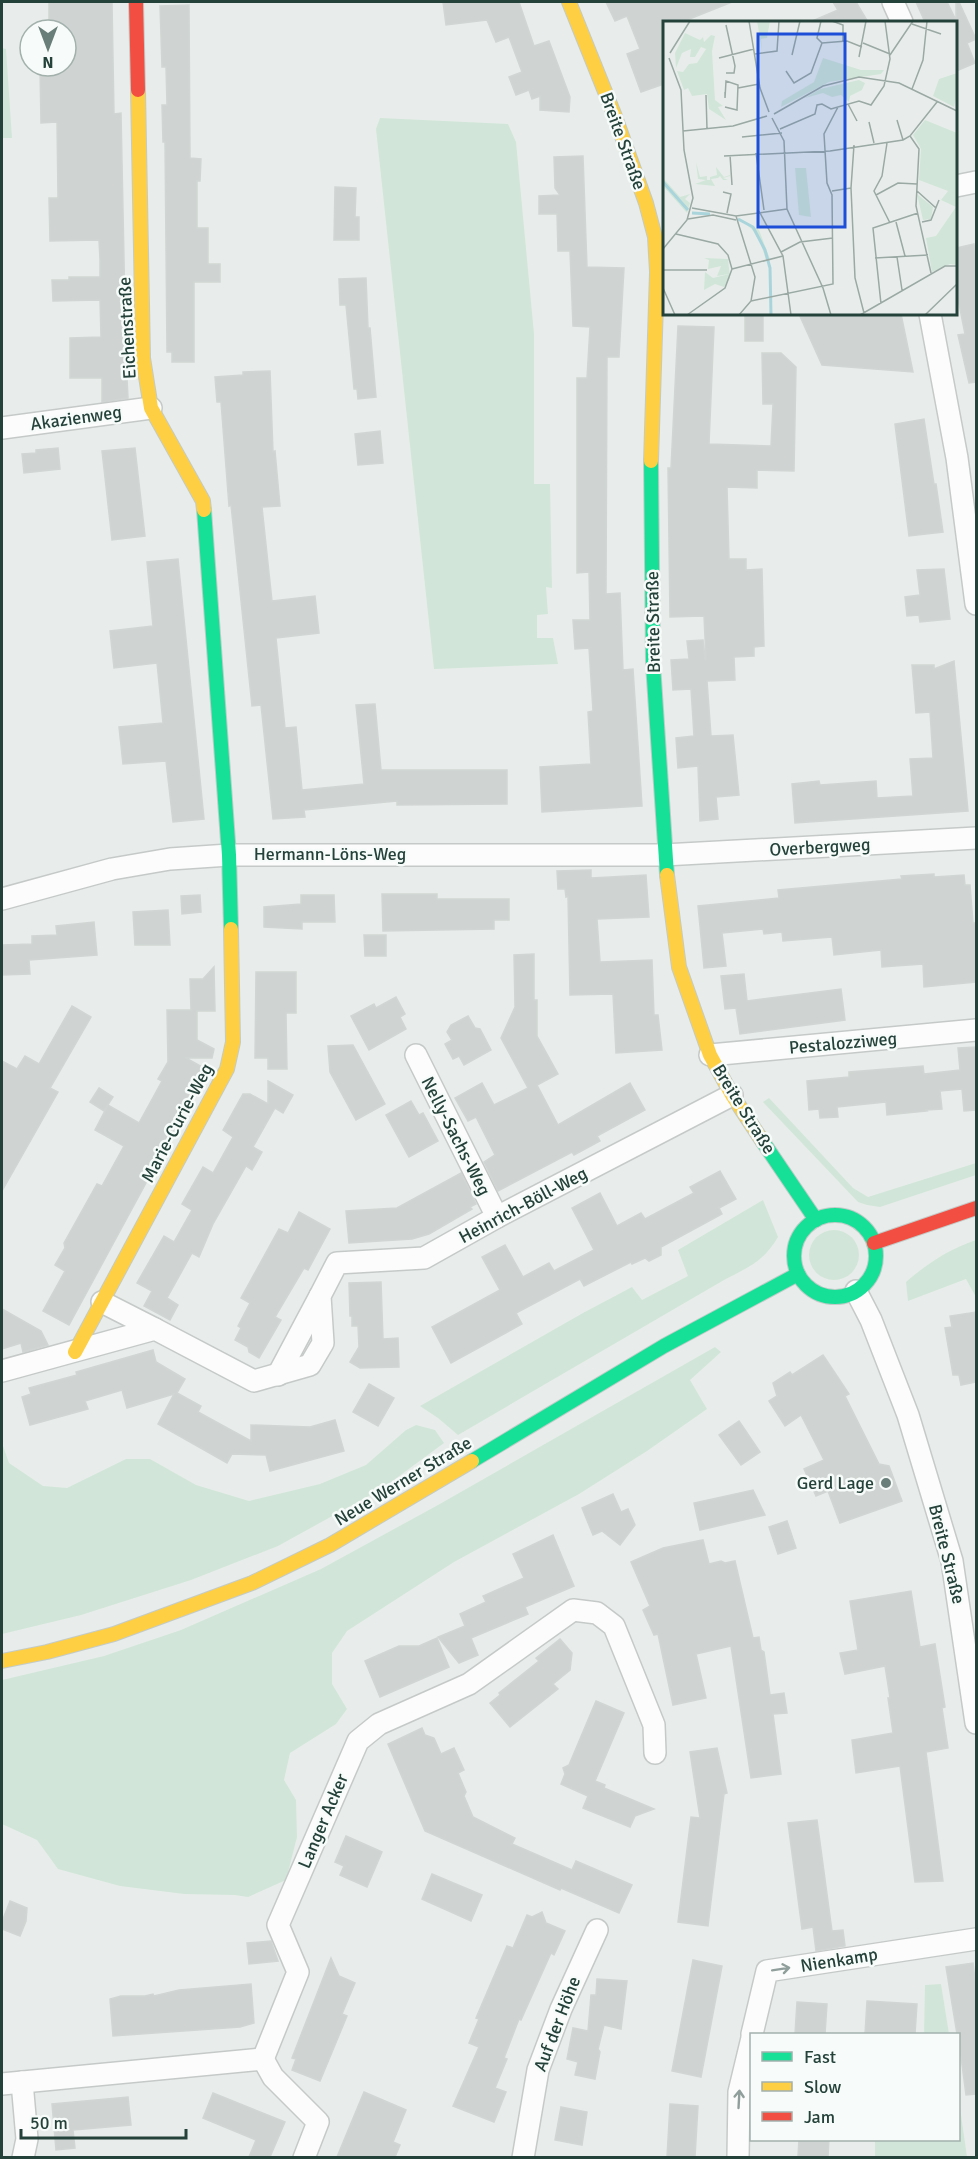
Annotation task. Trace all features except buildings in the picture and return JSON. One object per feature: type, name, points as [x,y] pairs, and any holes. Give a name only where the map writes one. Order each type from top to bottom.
[{"type":"street","name":"Eichenstraße","points":[[136,2],[143,358],[151,408],[203,501],[229,855]]},
{"type":"street","name":"Breite Straße","points":[[569,2],[614,114],[655,203],[657,272],[651,462],[653,664],[664,855],[679,967],[711,1055],[732,1095],[816,1220]]},
{"type":"street","points":[[893,2],[902,21]]},
{"type":"street","points":[[930,315],[957,458],[976,604]]},
{"type":"street","name":"Akazienweg","points":[[2,428],[151,408]]},
{"type":"street","name":"Overbergweg","points":[[664,855],[976,838]]},
{"type":"street","name":"Hermann-Löns-Weg","points":[[2,899],[112,868],[170,859],[229,855],[664,855]]},
{"type":"street","name":"Marie-Curie-Weg","points":[[75,1352],[227,1069],[233,1042],[229,855]]},
{"type":"street","name":"Pestalozziweg","points":[[711,1055],[976,1030]]},
{"type":"street","name":"Nelly-Sachs-Weg","points":[[416,1055],[497,1217]]},
{"type":"street","name":"Heinrich-Böll-Weg","points":[[102,1302],[254,1381],[310,1365],[323,1343],[320,1296],[337,1263],[424,1258],[497,1217],[732,1095]]},
{"type":"street","points":[[873,1243],[976,1208]]},
{"type":"street","points":[[839,1215],[850,1218],[868,1233],[873,1243],[876,1257],[873,1270],[866,1282],[856,1291],[834,1297],[823,1295],[804,1283],[798,1274],[794,1253],[796,1243],[807,1226],[816,1220],[839,1215]]},
{"type":"street","name":"Neue Werner Straße","points":[[2,1661],[114,1634],[252,1583],[330,1545],[664,1346],[798,1274]]},
{"type":"street","name":"Breite Straße","points":[[856,1291],[871,1320],[908,1416],[952,1561],[968,1598],[976,1723]]},
{"type":"street","points":[[2,1371],[155,1329]]},
{"type":"street","name":"Langer Acker","points":[[263,2059],[298,1972],[278,1925],[358,1742],[379,1724],[469,1684],[573,1610],[597,1613],[614,1626],[654,1725],[656,1753]]},
{"type":"street","name":"Auf der Höhe","points":[[523,2157],[538,2070],[561,2008],[597,1930]]},
{"type":"street","name":"Nienkamp","points":[[753,2033],[767,1971],[976,1939]]},
{"type":"street","name":"Nienkamp","points":[[738,2157],[739,2092],[750,2045]]},
{"type":"street","points":[[23,2157],[27,2139],[12,2083],[263,2059],[273,2077],[318,2122],[304,2157]]},
{"type":"green space","points":[[2,48],[6,49],[12,138],[2,138]]},
{"type":"green space","points":[[380,118],[508,124],[516,142],[534,334],[534,484],[550,484],[552,588],[546,587],[548,614],[537,615],[537,638],[553,638],[558,664],[434,669],[376,129]]},
{"type":"green space","points":[[769,1098],[853,1188],[868,1197],[976,1163],[976,1175],[880,1207],[858,1202],[763,1102]]},
{"type":"green space","points":[[763,1200],[778,1237],[761,1258],[748,1267],[458,1435],[420,1406],[632,1287],[642,1300],[688,1276],[678,1250]]},
{"type":"green space","points":[[829,1230],[839,1230],[852,1237],[859,1250],[859,1260],[852,1273],[839,1280],[829,1280],[820,1276],[813,1269],[809,1260],[809,1250],[813,1241],[820,1234]]},
{"type":"green space","points":[[976,1240],[976,1297],[966,1279],[908,1301],[906,1282],[939,1257]]},
{"type":"green space","points":[[715,1347],[721,1352],[690,1380],[707,1409],[579,1494],[454,1562],[347,1631],[332,1653],[332,1684],[347,1709],[336,1724],[290,1753],[284,1780],[296,1800],[297,1837],[286,1880],[248,1897],[184,1894],[120,1886],[58,1869],[37,1840],[2,1824],[2,1680],[104,1656],[181,1630],[321,1569]]},
{"type":"green space","points":[[416,1425],[435,1430],[444,1443],[383,1488],[278,1546],[191,1580],[81,1615],[2,1634],[2,1443],[9,1463],[43,1486],[67,1488],[126,1459],[150,1459],[196,1485],[249,1501],[320,1484],[366,1465],[406,1430]]},
{"type":"green space","points":[[941,1984],[949,2033],[924,2033],[925,1985]]},
{"type":"green space","points":[[960,2108],[967,2157],[875,2157],[875,2141],[960,2141]]},
{"type":"traffic: fast","points":[[651,461],[653,664],[667,875]]},
{"type":"traffic: fast","points":[[204,510],[229,855],[231,929]]},
{"type":"traffic: fast","points":[[763,1142],[816,1220]]},
{"type":"traffic: fast","points":[[835,1215],[851,1219],[864,1227],[872,1240],[876,1256],[872,1272],[864,1285],[851,1293],[835,1297],[819,1293],[806,1285],[798,1272],[794,1256],[798,1240],[806,1227],[819,1219],[835,1215]]},
{"type":"traffic: fast","points":[[472,1461],[664,1346],[798,1274]]},
{"type":"traffic: slow","points":[[569,2],[614,114],[646,203],[655,237],[657,272],[651,461]]},
{"type":"traffic: slow","points":[[138,90],[143,358],[151,408],[203,501],[204,510]]},
{"type":"traffic: slow","points":[[667,875],[679,967],[710,1055],[732,1095],[763,1142]]},
{"type":"traffic: slow","points":[[75,1352],[227,1069],[233,1042],[231,929]]},
{"type":"traffic: slow","points":[[2,1661],[114,1634],[252,1583],[330,1545],[472,1461]]},
{"type":"traffic: jam","points":[[136,2],[138,90]]},
{"type":"traffic: jam","points":[[874,1243],[976,1208]]},
{"type":"place","name":"Gerd Lage","points":[[886,1483]]}]
